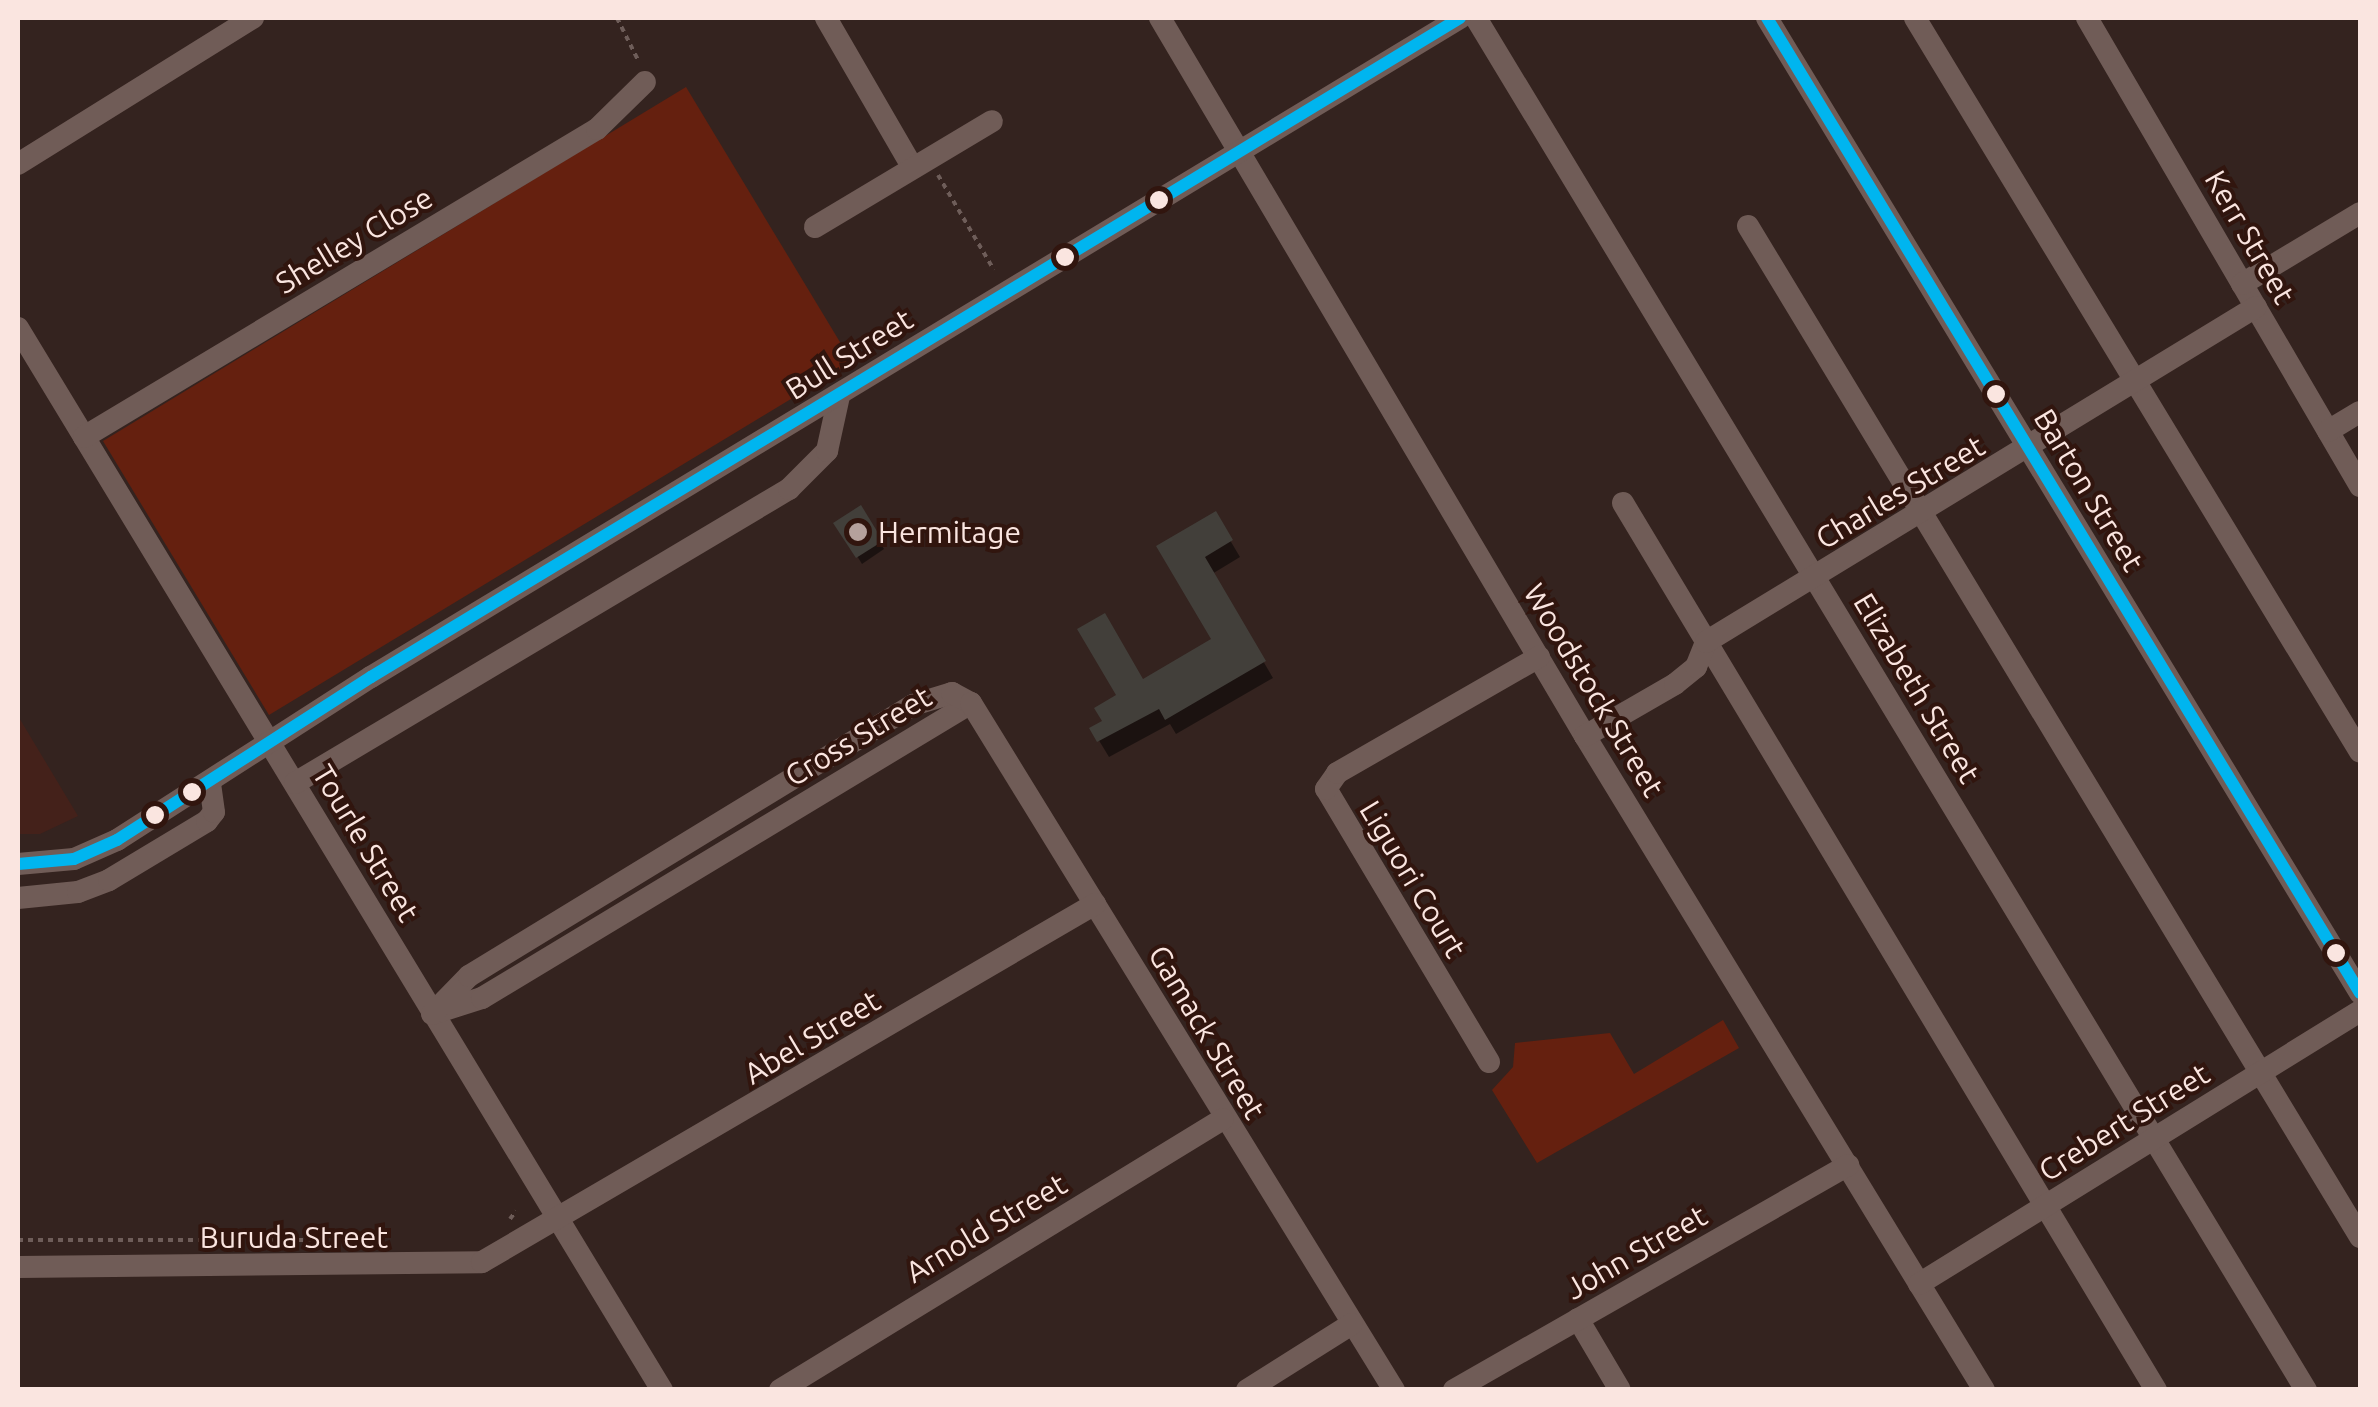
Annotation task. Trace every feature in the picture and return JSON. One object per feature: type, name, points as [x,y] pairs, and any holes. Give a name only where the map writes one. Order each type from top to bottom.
[{"type":"street","points":[[18,164],[253,18]]},
{"type":"street","points":[[826,18],[913,168]]},
{"type":"street","name":"Woodstock Street","points":[[1160,18],[1585,736],[1984,1390]]},
{"type":"street","name":"Bull Street","points":[[18,864],[94,852],[272,745],[372,677],[1460,18]]},
{"type":"street","name":"Elizabeth Street","points":[[1476,18],[2306,1390]]},
{"type":"street","name":"Barton Street","points":[[1767,18],[2360,993]]},
{"type":"street","points":[[1915,18],[2360,752]]},
{"type":"street","name":"Kerr Street","points":[[2087,18],[2360,486]]},
{"type":"street","name":"Shelley Close","points":[[84,437],[597,129],[645,82]]},
{"type":"street","points":[[815,227],[992,120]]},
{"type":"street","points":[[2242,284],[2360,213]]},
{"type":"street","points":[[1748,226],[2360,1237]]},
{"type":"street","name":"Charles Street","points":[[1585,736],[1675,684],[1696,667],[1706,642],[2256,307]]},
{"type":"street","name":"Tourle Street","points":[[18,328],[662,1390]]},
{"type":"street","points":[[296,782],[790,489],[828,451],[839,396]]},
{"type":"street","points":[[2328,431],[2360,412]]},
{"type":"street","points":[[1623,502],[2156,1390]]},
{"type":"street","name":"Liguori Court","points":[[1489,1062],[1326,789],[1338,773],[1539,657]]},
{"type":"street","name":"Gamack Street","points":[[970,703],[1394,1390]]},
{"type":"street","name":"Cross Street","points":[[432,1014],[482,998],[970,703]]},
{"type":"street","points":[[18,898],[78,892],[108,880],[207,821],[214,812],[210,783]]},
{"type":"street","name":"Abel Street","points":[[560,1222],[1095,904]]},
{"type":"street","name":"Crebert Street","points":[[1919,1284],[2360,1011]]},
{"type":"street","name":"Arnold Street","points":[[780,1390],[1224,1118]]},
{"type":"street","name":"John Street","points":[[1454,1390],[1848,1166]]},
{"type":"street","name":"Buruda Street","points":[[18,1267],[460,1267],[507,1253],[560,1222]]},
{"type":"street","points":[[1578,1320],[1620,1390]]},
{"type":"street","points":[[1248,1390],[1352,1324]]},
{"type":"path","points":[[617,18],[645,82]]},
{"type":"path","points":[[940,179],[994,270]]},
{"type":"path","points":[[500,1230],[516,1211]]},
{"type":"path","name":"Buruda Street","points":[[18,1240],[325,1240]]},
{"type":"shaded area","points":[[686,87],[852,362],[269,715],[103,441]]},
{"type":"shaded area","points":[[18,716],[78,816],[40,834],[18,834]]},
{"type":"shaded area","points":[[1723,1020],[1739,1048],[1537,1163],[1492,1090],[1513,1067],[1515,1043],[1610,1033],[1634,1074]]},
{"type":"building","name":"Hermitage","points":[[861,505],[883,541],[856,558],[833,523]]},
{"type":"building","points":[[1216,511],[1233,540],[1205,557],[1266,661],[1165,720],[1159,709],[1097,742],[1089,728],[1102,721],[1094,708],[1116,695],[1077,629],[1105,613],[1143,679],[1211,639],[1156,546]]},
{"type":"transit line","points":[[18,864],[74,859],[117,840],[371,677],[1460,18]]},
{"type":"transit line","points":[[1767,18],[2360,993]]},
{"type":"place","name":"Hermitage","points":[[858,532]]}]
